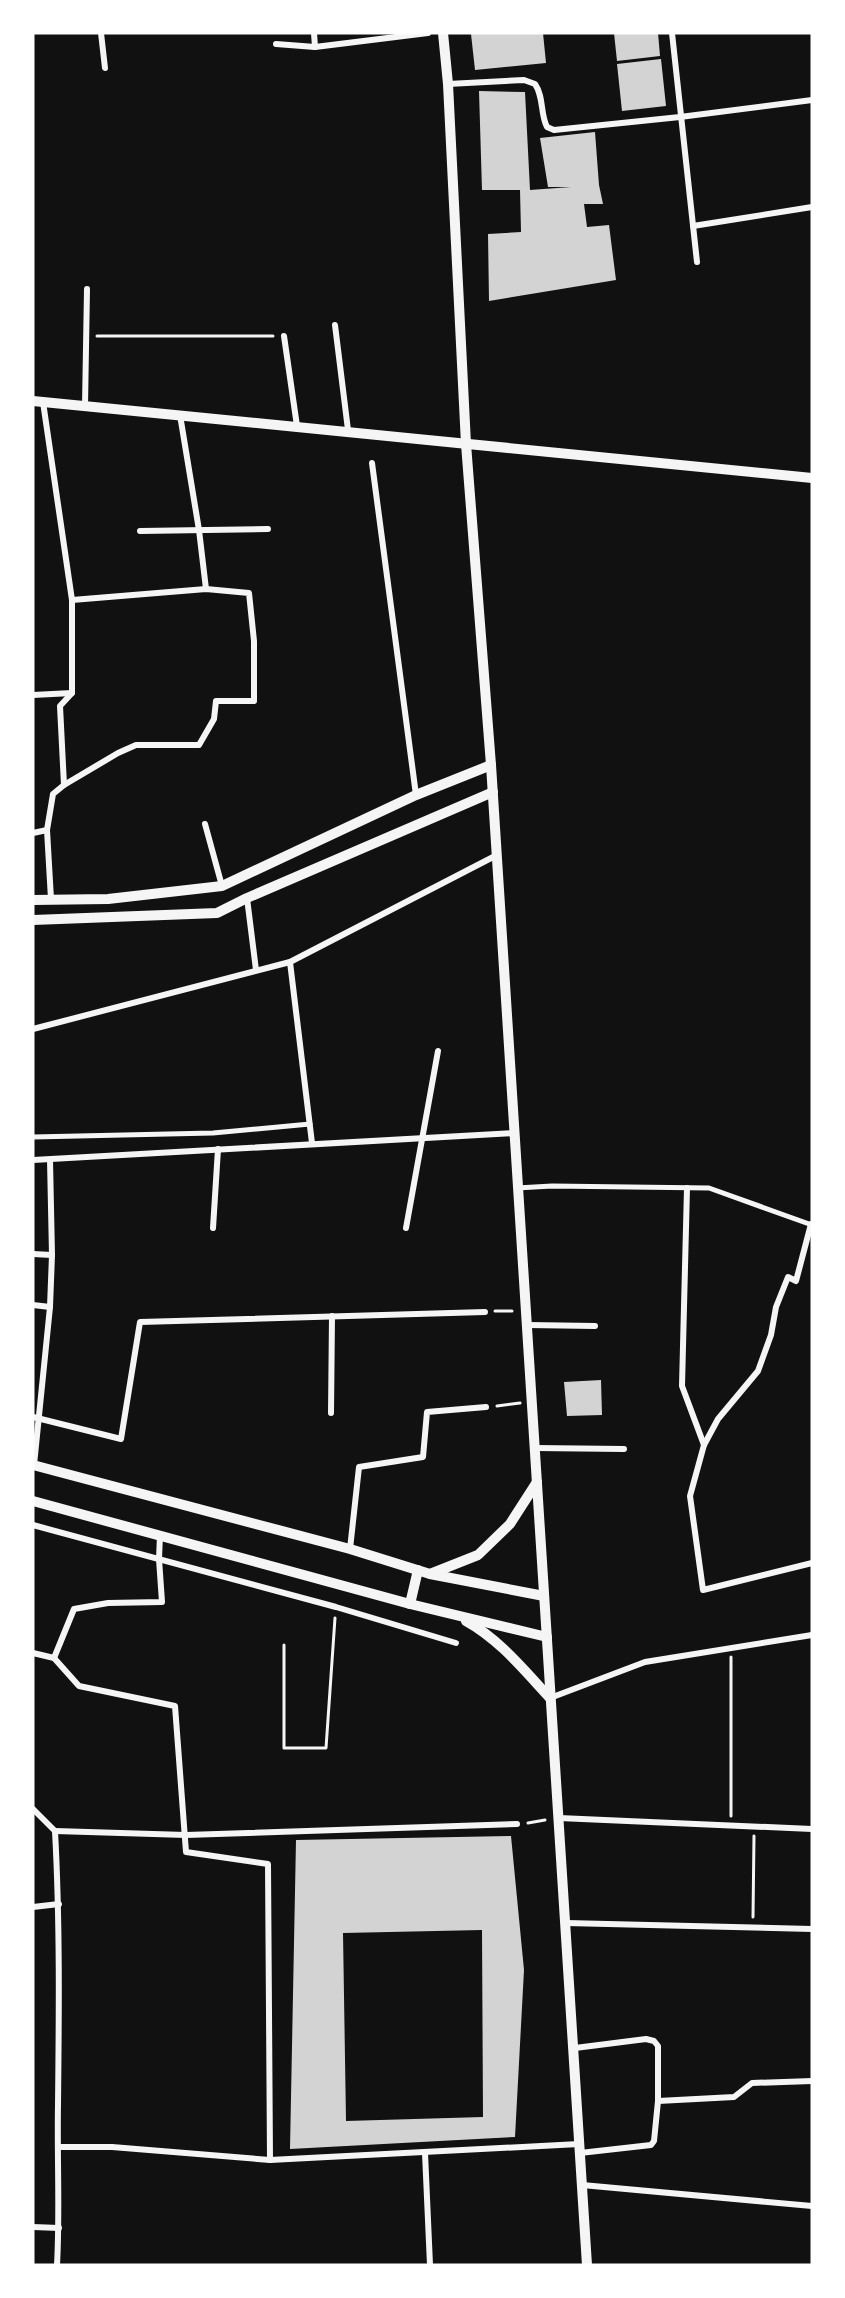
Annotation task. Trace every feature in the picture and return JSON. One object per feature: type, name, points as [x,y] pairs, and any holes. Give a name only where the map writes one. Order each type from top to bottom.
[{"type":"main road","points":[[443,33],[448,84],[466,444],[493,792],[550,1698],[575,2048],[587,2265]]},
{"type":"main road","points":[[38,402],[348,430],[812,478]]},
{"type":"main road","points":[[33,900],[108,899],[222,886],[416,795],[491,765]]},
{"type":"main road","points":[[33,920],[218,913],[247,898],[493,792]]},
{"type":"main road","points":[[33,1465],[350,1549],[430,1574],[544,1596]]},
{"type":"main road","points":[[430,1574],[478,1555],[510,1524],[537,1481]]},
{"type":"main road","points":[[33,1500],[455,1616],[547,1637]]},
{"type":"main road","points":[[410,1604],[418,1570]]},
{"type":"main road","points":[[455,1616],[482,1630],[523,1668],[550,1698]]},
{"type":"street","points":[[101,33],[105,68]]},
{"type":"street","points":[[314,33],[315,47]]},
{"type":"street","points":[[276,44],[315,47],[428,33]]},
{"type":"street","points":[[672,33],[697,262]]},
{"type":"street","points":[[448,84],[524,80],[536,84],[540,92],[543,120],[547,127],[554,130],[812,100]]},
{"type":"street","points":[[693,226],[812,207]]},
{"type":"street","points":[[85,406],[87,289]]},
{"type":"street","points":[[335,325],[348,430]]},
{"type":"street","points":[[284,336],[297,426]]},
{"type":"street","points":[[38,402],[72,600],[72,693],[60,706],[64,785]]},
{"type":"street","points":[[180,415],[206,589]]},
{"type":"street","points":[[372,462],[416,795]]},
{"type":"street","points":[[140,531],[268,529]]},
{"type":"street","points":[[51,899],[47,830],[53,794],[118,753],[136,745],[199,745],[214,719],[216,701],[254,701],[254,641],[249,593],[206,589],[72,600]]},
{"type":"street","points":[[33,695],[72,693]]},
{"type":"street","points":[[205,824],[222,886]]},
{"type":"street","points":[[33,832],[47,830]]},
{"type":"street","points":[[33,1029],[291,962],[497,855]]},
{"type":"street","points":[[247,898],[256,970]]},
{"type":"street","points":[[291,962],[312,1143]]},
{"type":"street","points":[[406,1228],[438,1051]]},
{"type":"street","points":[[33,1137],[213,1133],[310,1124]]},
{"type":"street","points":[[33,1160],[514,1133]]},
{"type":"street","points":[[213,1227],[218,1149]]},
{"type":"street","points":[[33,1465],[36,1418],[50,1307],[52,1255],[50,1160]]},
{"type":"street","points":[[518,1188],[552,1186],[709,1188],[811,1225],[796,1281],[788,1277],[776,1307],[771,1335],[758,1371],[718,1419],[704,1445],[690,1496],[703,1590],[812,1563]]},
{"type":"street","points":[[687,1188],[682,1386],[704,1445]]},
{"type":"street","points":[[33,1254],[52,1255]]},
{"type":"street","points":[[33,1305],[50,1307]]},
{"type":"street","points":[[36,1418],[121,1439],[140,1322],[485,1312]]},
{"type":"street","points":[[331,1413],[332,1316]]},
{"type":"street","points":[[528,1325],[595,1326]]},
{"type":"street","points":[[350,1549],[359,1467],[423,1457],[427,1412],[486,1407]]},
{"type":"street","points":[[535,1448],[624,1449]]},
{"type":"street","points":[[33,1525],[456,1642]]},
{"type":"street","points":[[54,1658],[74,1609],[108,1603],[162,1602],[160,1535]]},
{"type":"street","points":[[550,1698],[645,1662],[732,1650],[812,1635]]},
{"type":"street","points":[[33,1653],[54,1658],[79,1686],[175,1706],[186,1852],[268,1864],[270,2160]]},
{"type":"street","points":[[33,1809],[55,1831],[59,1904],[57,2265]]},
{"type":"street","points":[[558,1818],[812,1829]]},
{"type":"street","points":[[55,1831],[186,1834],[517,1824]]},
{"type":"street","points":[[33,1907],[59,1904]]},
{"type":"street","points":[[566,1923],[812,1929]]},
{"type":"street","points":[[58,2147],[112,2147],[270,2160],[651,2145],[654,2141],[658,2101],[658,2046],[654,2041],[646,2039],[575,2048]]},
{"type":"street","points":[[658,2101],[734,2097],[752,2083],[812,2081]]},
{"type":"street","points":[[425,2153],[430,2265]]},
{"type":"street","points":[[582,2185],[812,2206]]},
{"type":"street","points":[[33,2227],[59,2228]]},
{"type":"path","points":[[86,336],[284,336]]},
{"type":"path","points":[[485,1312],[526,1310]]},
{"type":"path","points":[[486,1407],[532,1402]]},
{"type":"path","points":[[284,1645],[284,1748],[326,1748],[336,1607]]},
{"type":"path","points":[[731,1826],[732,1650]]},
{"type":"path","points":[[517,1824],[558,1818]]},
{"type":"path","points":[[752,1928],[754,1826]]},
{"type":"building","points":[[543,33],[546,63],[475,70],[471,34]]},
{"type":"building","points":[[614,33],[658,33],[660,56],[617,61]]},
{"type":"building","points":[[661,59],[666,106],[622,111],[617,64]]},
{"type":"building","points":[[479,91],[525,92],[530,190],[571,187],[548,187],[540,138],[595,132],[599,185],[603,204],[584,204],[587,227],[609,225],[616,280],[489,301],[488,234],[521,232],[520,190],[482,190]]},
{"type":"building","points":[[601,1380],[602,1415],[567,1416],[564,1382]]},
{"type":"building","points":[[511,1836],[524,1970],[515,2137],[290,2149],[296,1840]],"holes":[[[482,1930],[483,2117],[346,2121],[343,1933]]]}]
